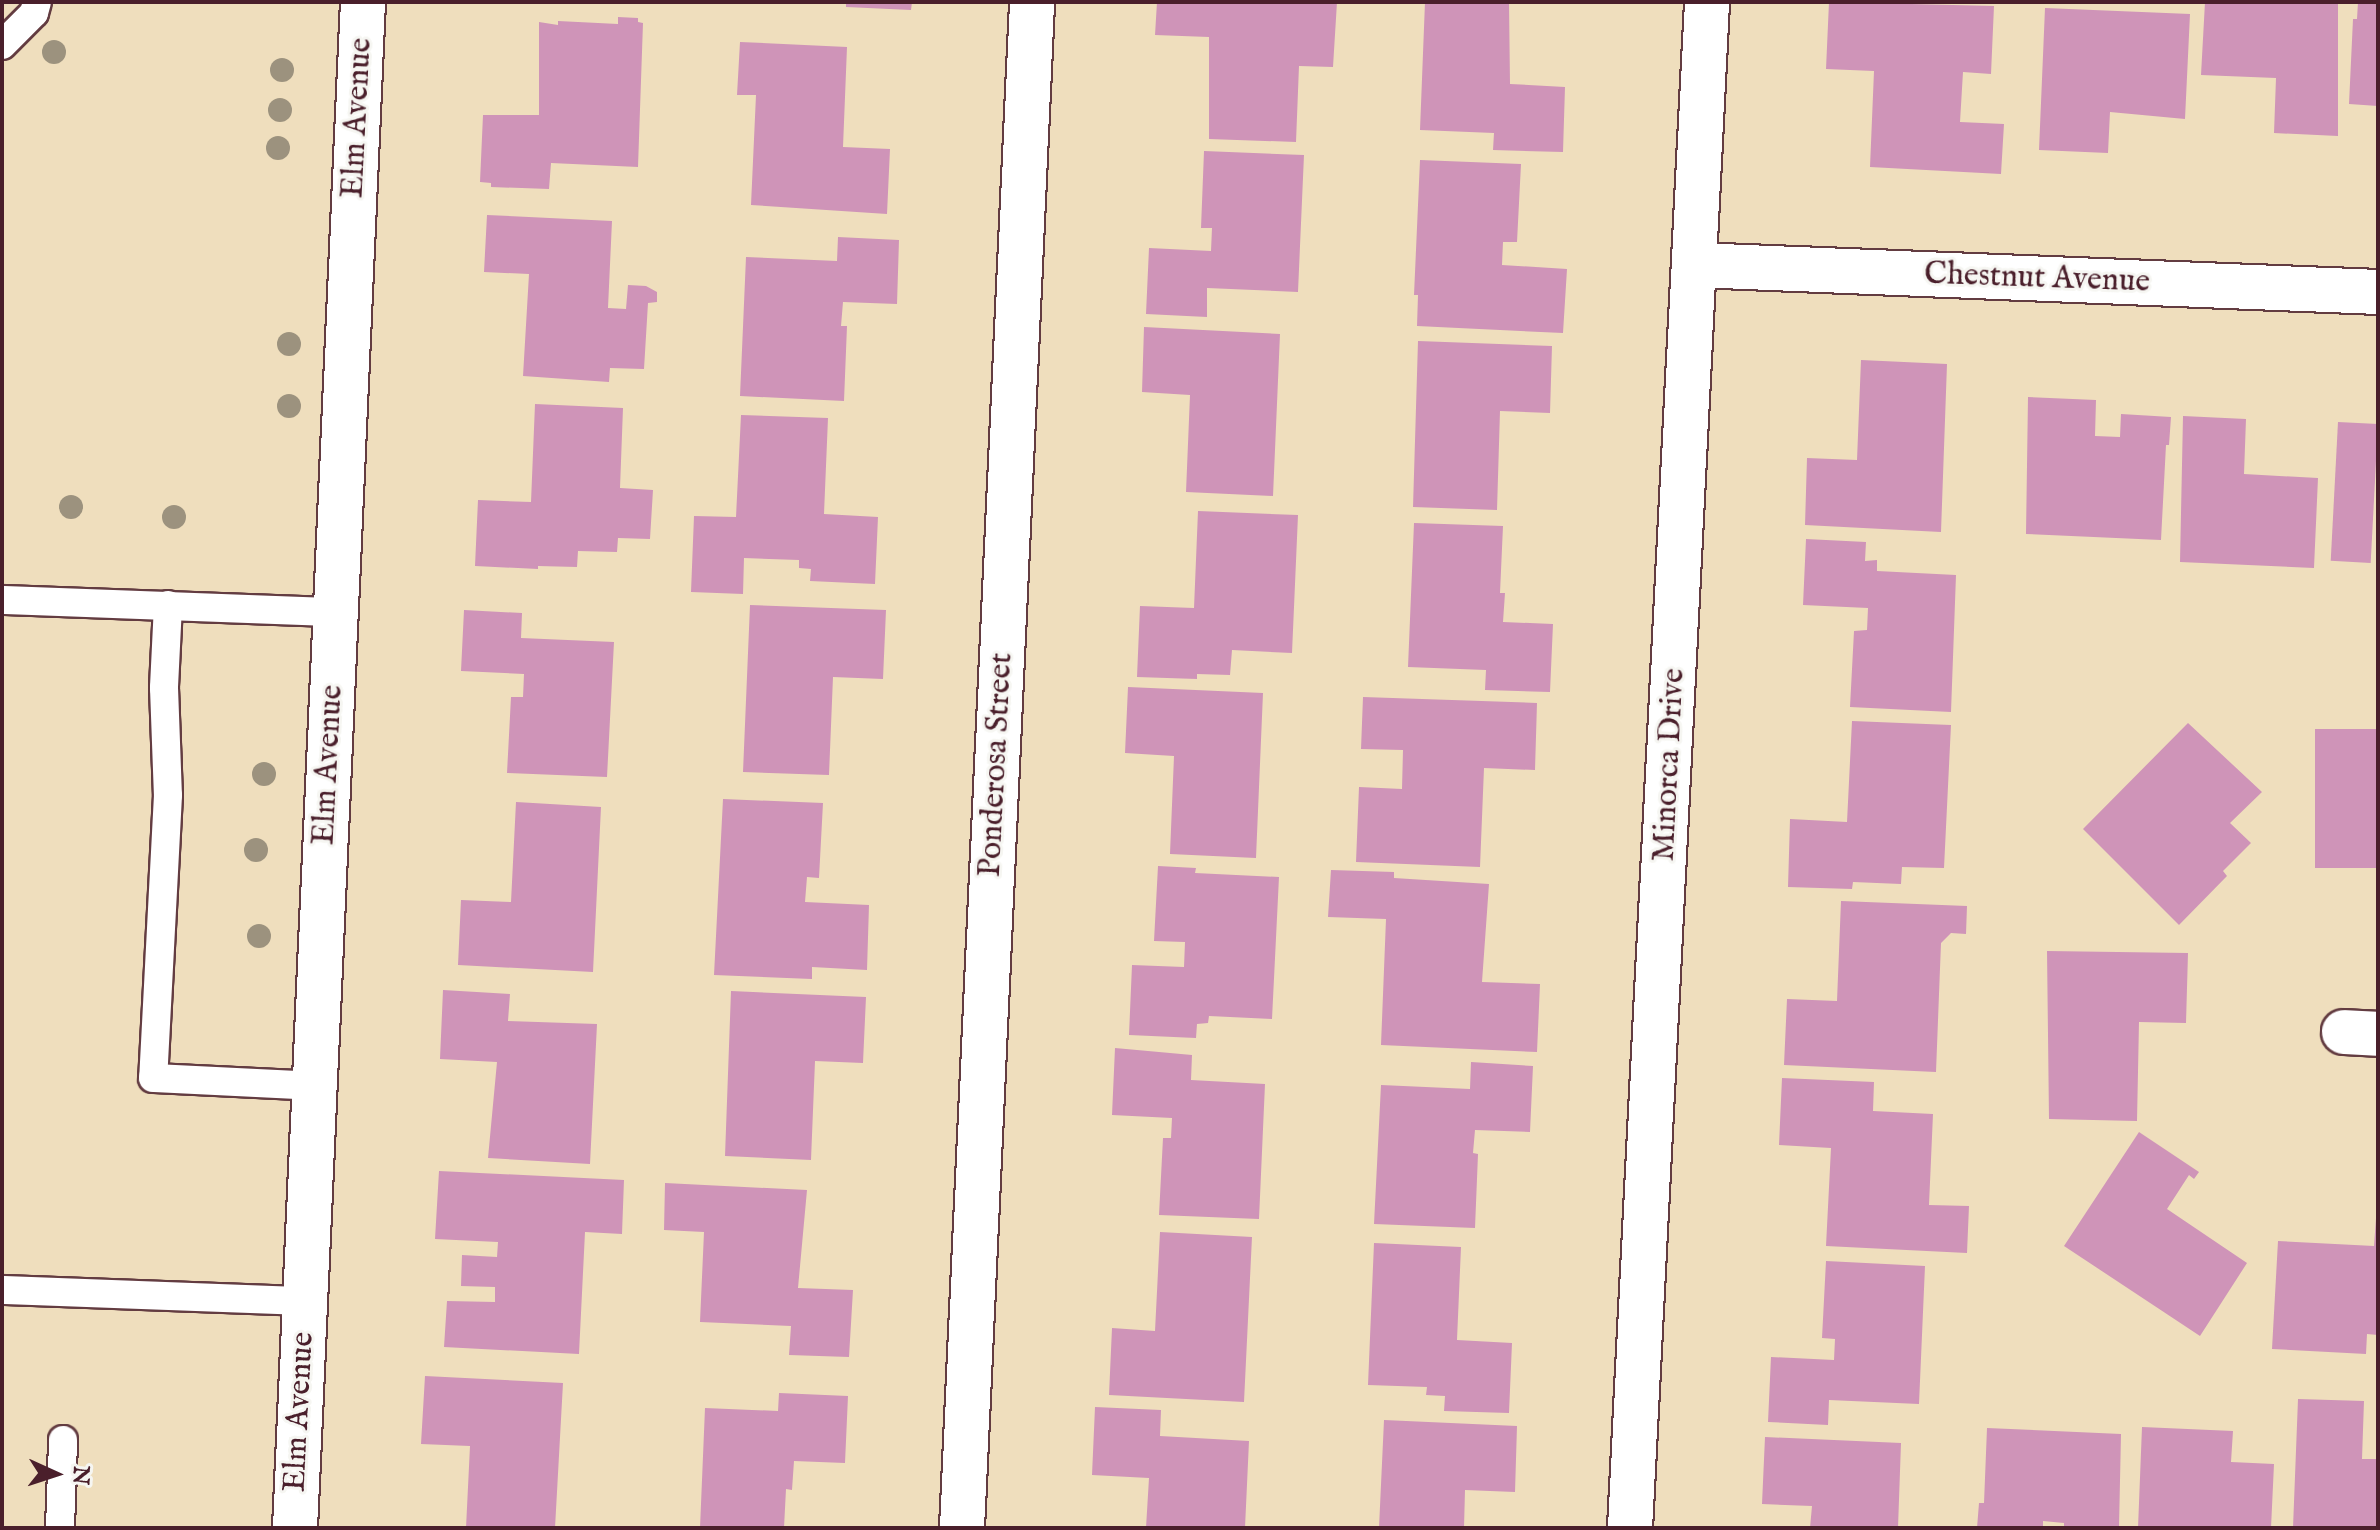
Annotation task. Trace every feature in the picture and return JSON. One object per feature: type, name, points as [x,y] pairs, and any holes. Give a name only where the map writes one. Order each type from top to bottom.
[{"type":"street","name":"Elm Avenue","points":[[295,1528],[363,2]]},
{"type":"street","name":"Ponderosa Street","points":[[962,1528],[1032,2]]},
{"type":"street","name":"Minorca Drive","points":[[1630,1528],[1707,2]]},
{"type":"street","name":"Chestnut Avenue","points":[[1695,265],[2378,292]]},
{"type":"lane","points":[[2,45],[26,23],[37,2]]},
{"type":"lane","points":[[2,600],[336,612]]},
{"type":"lane","points":[[168,605],[164,688],[168,795],[153,1078],[314,1086]]},
{"type":"lane","points":[[2,1290],[305,1301]]},
{"type":"lane","points":[[60,1528],[63,1440]]},
{"type":"building","points":[[846,2],[912,2],[911,10],[846,7]]},
{"type":"building","points":[[1157,2],[1337,2],[1333,67],[1299,66],[1296,142],[1209,139],[1209,37],[1155,35]]},
{"type":"building","points":[[1425,2],[1509,2],[1510,84],[1565,87],[1563,152],[1493,150],[1494,133],[1420,130]]},
{"type":"building","points":[[1829,2],[1994,6],[1991,74],[1963,72],[1960,122],[2004,124],[2001,174],[1870,167],[1874,71],[1826,69]]},
{"type":"building","points":[[2205,2],[2338,2],[2338,136],[2274,133],[2276,78],[2201,75]]},
{"type":"building","points":[[2358,2],[2378,2],[2378,106],[2349,104],[2353,19],[2357,19]]},
{"type":"building","points":[[2045,8],[2190,14],[2185,119],[2110,112],[2108,153],[2039,150]]},
{"type":"building","points":[[618,17],[638,18],[638,22],[643,23],[638,167],[551,163],[549,189],[491,187],[491,183],[480,182],[483,115],[539,115],[539,22],[558,25],[558,21],[618,24]]},
{"type":"building","points":[[740,42],[847,47],[843,147],[890,149],[887,214],[751,205],[756,95],[737,95]]},
{"type":"building","points":[[1204,151],[1304,155],[1298,292],[1207,288],[1207,317],[1146,314],[1149,248],[1211,251],[1212,228],[1201,228]]},
{"type":"building","points":[[1420,160],[1521,164],[1517,242],[1503,242],[1502,265],[1567,269],[1563,333],[1417,326],[1418,295],[1414,295]]},
{"type":"building","points":[[487,215],[612,221],[608,308],[626,309],[628,285],[646,286],[657,292],[657,302],[648,303],[644,369],[610,368],[609,382],[523,376],[529,274],[484,272]]},
{"type":"building","points":[[838,237],[899,240],[897,304],[843,302],[841,326],[847,326],[844,401],[740,396],[746,257],[837,261]]},
{"type":"building","points":[[1144,327],[1280,334],[1273,496],[1186,492],[1190,395],[1142,392]]},
{"type":"building","points":[[1418,341],[1552,346],[1550,413],[1500,411],[1497,510],[1413,507]]},
{"type":"building","points":[[1861,360],[1947,364],[1941,532],[1805,525],[1807,458],[1857,460]]},
{"type":"building","points":[[2028,397],[2096,400],[2095,436],[2120,437],[2121,414],[2171,417],[2169,445],[2166,445],[2161,540],[2026,534]]},
{"type":"building","points":[[535,404],[623,408],[620,488],[653,490],[650,539],[618,538],[617,552],[578,551],[577,567],[475,566],[478,500],[531,502]]},
{"type":"building","points":[[741,415],[828,418],[824,514],[878,517],[875,584],[810,581],[811,569],[799,568],[799,560],[744,558],[743,594],[691,592],[694,516],[736,517]]},
{"type":"building","points":[[2183,416],[2246,419],[2244,474],[2318,478],[2314,568],[2180,562]]},
{"type":"building","points":[[2338,422],[2378,424],[2371,563],[2331,561]]},
{"type":"building","points":[[1198,511],[1298,515],[1292,653],[1232,650],[1230,675],[1197,674],[1197,679],[1137,677],[1140,606],[1194,608]]},
{"type":"building","points":[[1414,523],[1503,526],[1500,593],[1505,593],[1503,622],[1553,624],[1550,692],[1485,690],[1486,670],[1408,667]]},
{"type":"building","points":[[1806,539],[1866,542],[1865,561],[1877,560],[1877,571],[1956,575],[1951,712],[1850,707],[1854,631],[1867,630],[1868,608],[1803,605]]},
{"type":"building","points":[[750,605],[886,610],[883,679],[833,677],[829,775],[743,772]]},
{"type":"building","points":[[464,610],[522,613],[521,638],[614,642],[607,777],[507,773],[511,697],[523,697],[524,674],[461,671]]},
{"type":"building","points":[[1128,687],[1263,693],[1256,858],[1170,854],[1174,756],[1125,753]]},
{"type":"building","points":[[1363,697],[1537,703],[1535,770],[1484,768],[1480,867],[1356,862],[1359,787],[1402,789],[1403,750],[1361,749]]},
{"type":"building","points":[[1852,721],[1951,725],[1944,868],[1902,867],[1901,884],[1853,882],[1852,889],[1788,887],[1790,819],[1847,822]]},
{"type":"building","points":[[2188,723],[2262,792],[2230,823],[2251,843],[2223,871],[2227,876],[2179,925],[2083,829]]},
{"type":"building","points":[[2315,729],[2378,729],[2378,868],[2315,868]]},
{"type":"building","points":[[723,799],[823,803],[819,878],[807,877],[805,902],[869,905],[867,970],[812,967],[812,979],[714,975]]},
{"type":"building","points":[[516,802],[601,807],[593,972],[458,965],[461,900],[511,902]]},
{"type":"building","points":[[1158,866],[1196,868],[1195,873],[1279,877],[1272,1019],[1209,1016],[1208,1023],[1197,1024],[1196,1038],[1129,1035],[1132,965],[1184,967],[1185,942],[1154,941]]},
{"type":"building","points":[[1331,870],[1394,872],[1394,878],[1489,884],[1482,982],[1540,984],[1537,1052],[1381,1045],[1386,919],[1328,917]]},
{"type":"building","points":[[1841,901],[1967,906],[1966,934],[1951,933],[1941,943],[1936,1072],[1784,1065],[1787,999],[1837,1001]]},
{"type":"building","points":[[2047,951],[2188,953],[2186,1023],[2139,1022],[2137,1121],[2049,1119]]},
{"type":"building","points":[[443,990],[510,994],[508,1021],[597,1024],[590,1164],[488,1158],[497,1062],[440,1059]]},
{"type":"building","points":[[731,991],[866,997],[863,1063],[815,1061],[811,1160],[725,1156]]},
{"type":"building","points":[[1115,1048],[1192,1055],[1191,1080],[1265,1084],[1259,1219],[1159,1215],[1163,1138],[1171,1138],[1172,1118],[1112,1115]]},
{"type":"building","points":[[1471,1062],[1533,1066],[1530,1132],[1475,1130],[1473,1153],[1478,1154],[1475,1228],[1374,1224],[1381,1085],[1470,1089]]},
{"type":"building","points":[[1782,1078],[1874,1082],[1873,1111],[1933,1114],[1929,1205],[1969,1206],[1967,1253],[1826,1246],[1831,1148],[1779,1145]]},
{"type":"building","points":[[2139,1132],[2199,1172],[2194,1179],[2189,1175],[2167,1209],[2247,1263],[2200,1336],[2064,1246]]},
{"type":"building","points":[[439,1171],[624,1180],[622,1234],[585,1232],[579,1354],[444,1347],[447,1301],[495,1302],[495,1287],[461,1286],[462,1255],[497,1257],[498,1242],[435,1239]]},
{"type":"building","points":[[665,1183],[807,1190],[798,1288],[853,1290],[849,1357],[789,1355],[791,1326],[700,1322],[704,1232],[664,1230]]},
{"type":"building","points":[[2376,1218],[2378,1335],[2367,1334],[2366,1354],[2272,1349],[2278,1241],[2374,1246]]},
{"type":"building","points":[[1160,1232],[1252,1237],[1244,1402],[1109,1395],[1112,1328],[1155,1331]]},
{"type":"building","points":[[1374,1243],[1461,1247],[1457,1340],[1512,1343],[1509,1413],[1444,1411],[1445,1396],[1426,1395],[1427,1387],[1368,1385]]},
{"type":"building","points":[[1826,1261],[1925,1266],[1919,1404],[1829,1400],[1828,1425],[1768,1422],[1771,1357],[1834,1360],[1835,1339],[1822,1338]]},
{"type":"building","points":[[425,1376],[563,1383],[555,1528],[466,1528],[470,1446],[421,1444]]},
{"type":"building","points":[[779,1393],[848,1396],[845,1463],[794,1461],[792,1490],[786,1489],[784,1528],[700,1528],[705,1408],[778,1411]]},
{"type":"building","points":[[2298,1399],[2364,1401],[2362,1459],[2378,1459],[2378,1528],[2293,1528]]},
{"type":"building","points":[[1095,1407],[1161,1410],[1160,1436],[1249,1441],[1245,1528],[1146,1528],[1149,1478],[1092,1475]]},
{"type":"building","points":[[1384,1420],[1517,1426],[1515,1492],[1465,1490],[1464,1528],[1379,1528]]},
{"type":"building","points":[[2142,1427],[2233,1431],[2231,1462],[2274,1464],[2271,1528],[2138,1528]]},
{"type":"building","points":[[1987,1428],[2121,1434],[2119,1528],[2064,1528],[2064,1523],[2043,1521],[2043,1528],[1977,1528],[1979,1503],[1984,1503]]},
{"type":"building","points":[[1765,1437],[1901,1443],[1898,1528],[1810,1528],[1812,1506],[1762,1504]]}]
